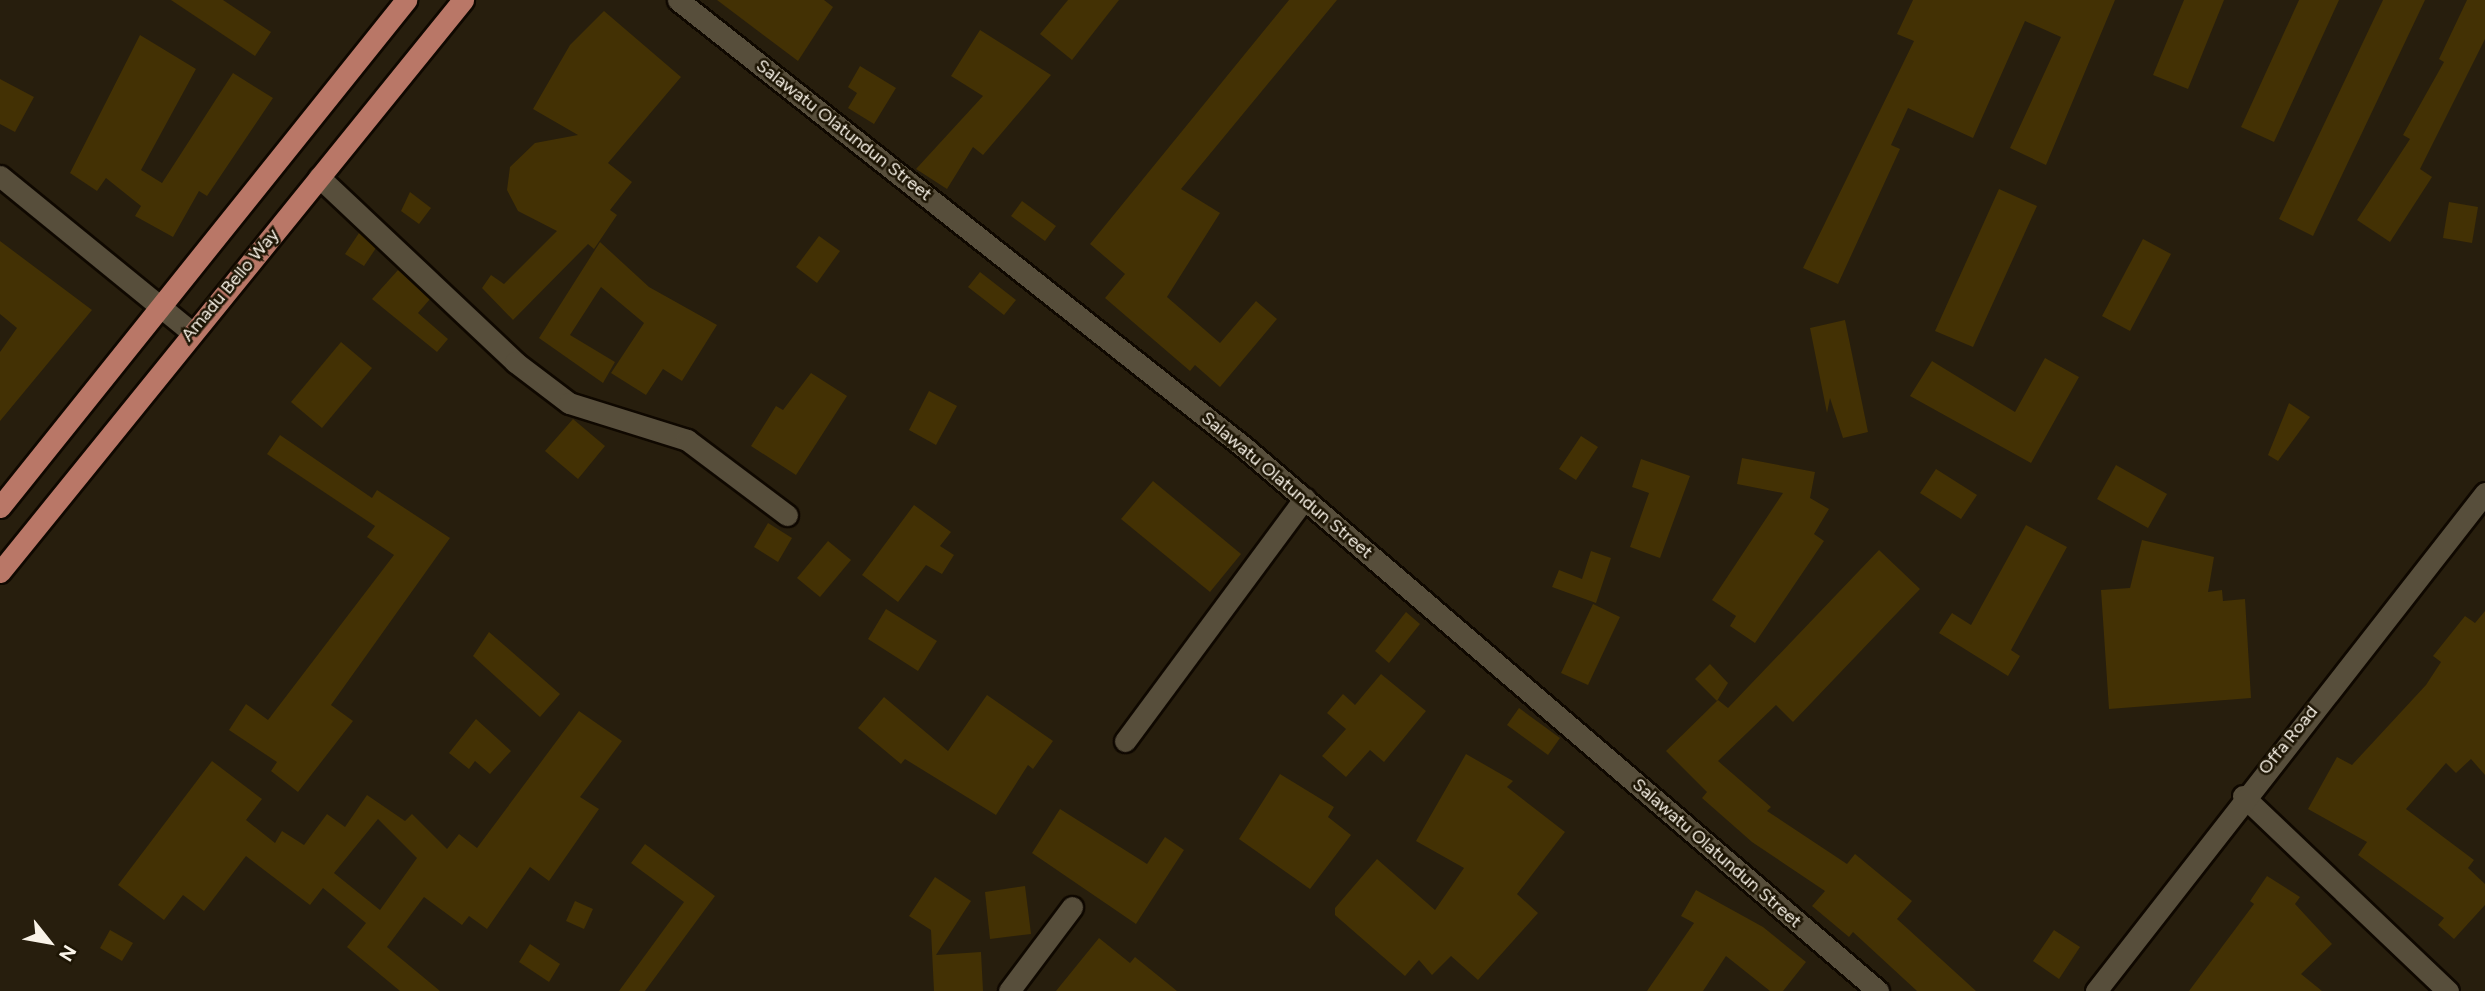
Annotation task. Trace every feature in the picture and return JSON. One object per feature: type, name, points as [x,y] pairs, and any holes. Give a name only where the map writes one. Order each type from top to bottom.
[{"type":"main road","points":[[0,507],[158,306],[406,0]]},
{"type":"main road","name":"Amadu Bello Way","points":[[0,572],[190,331],[463,0]]},
{"type":"street","name":"Salawatu Olatundun Street","points":[[678,0],[1306,498],[1878,991]]},
{"type":"street","points":[[0,176],[190,331]]},
{"type":"street","points":[[319,177],[515,362],[569,403],[687,440],[788,515]]},
{"type":"street","name":"Offa Road","points":[[2096,991],[2243,796],[2485,493]]},
{"type":"street","points":[[1125,741],[1306,498]]},
{"type":"street","points":[[2243,796],[2448,991]]},
{"type":"street","points":[[1009,991],[1072,907]]},
{"type":"building","points":[[171,0],[223,0],[271,32],[255,56]]},
{"type":"building","points":[[717,0],[824,0],[833,7],[798,61]]},
{"type":"building","points":[[1068,0],[1119,0],[1072,60],[1040,34]]},
{"type":"building","points":[[1289,0],[1337,0],[1181,189],[1220,213],[1167,297],[1220,343],[1256,301],[1277,319],[1220,387],[1195,365],[1190,371],[1105,298],[1125,274],[1090,244]]},
{"type":"building","points":[[1913,0],[2115,0],[2046,165],[2010,148],[2061,37],[2025,21],[1973,138],[1908,108],[1891,145],[1900,149],[1838,284],[1803,268],[1914,41],[1897,34]]},
{"type":"building","points":[[2184,0],[2224,0],[2188,89],[2153,75]]},
{"type":"building","points":[[2299,0],[2339,0],[2274,142],[2241,127]]},
{"type":"building","points":[[2383,0],[2425,0],[2313,236],[2279,219]]},
{"type":"building","points":[[2467,0],[2485,0],[2485,39],[2420,169],[2432,177],[2390,242],[2357,220],[2410,139],[2403,135],[2444,62],[2439,59]]},
{"type":"building","points":[[604,11],[681,77],[608,163],[632,182],[610,210],[617,215],[594,249],[588,244],[513,320],[482,288],[491,275],[504,284],[557,231],[518,211],[507,190],[510,167],[535,143],[578,135],[533,109],[570,45]]},
{"type":"building","points":[[980,30],[1051,75],[983,155],[973,147],[947,189],[916,169],[983,96],[951,76]]},
{"type":"building","points":[[140,35],[196,69],[141,170],[162,183],[233,73],[273,98],[207,196],[199,191],[173,237],[135,216],[141,206],[106,178],[97,191],[70,173]]},
{"type":"building","points":[[860,66],[896,88],[874,124],[848,108],[857,93],[848,87]]},
{"type":"building","points":[[0,79],[34,97],[15,132],[0,124]]},
{"type":"building","points":[[1999,189],[2037,206],[1973,347],[1935,331]]},
{"type":"building","points":[[410,192],[431,208],[419,224],[401,211]]},
{"type":"building","points":[[1022,201],[1056,226],[1045,241],[1011,216]]},
{"type":"building","points":[[2449,202],[2478,207],[2472,243],[2443,238]]},
{"type":"building","points":[[359,233],[376,248],[364,266],[345,254]]},
{"type":"building","points":[[819,236],[840,251],[817,283],[796,267]]},
{"type":"building","points":[[2143,239],[2171,254],[2130,331],[2102,316]]},
{"type":"building","points":[[0,241],[92,310],[0,421],[0,352],[17,328],[0,314]]},
{"type":"building","points":[[600,242],[649,287],[717,325],[682,381],[663,369],[646,395],[611,373],[644,323],[601,287],[570,335],[615,362],[603,383],[539,338]]},
{"type":"building","points":[[398,270],[430,299],[418,313],[448,339],[437,352],[372,299]]},
{"type":"building","points":[[980,272],[1016,300],[1004,315],[968,287]]},
{"type":"building","points":[[1845,320],[1868,432],[1843,438],[1830,398],[1827,413],[1810,328]]},
{"type":"building","points":[[341,342],[372,368],[322,428],[291,402]]},
{"type":"building","points":[[2045,358],[2079,377],[2031,463],[1910,396],[1932,361],[2015,412]]},
{"type":"building","points":[[811,373],[847,396],[796,475],[751,446],[776,406],[783,410]]},
{"type":"building","points":[[929,391],[957,406],[936,445],[909,430]]},
{"type":"building","points":[[2289,403],[2310,417],[2278,461],[2268,455]]},
{"type":"building","points":[[573,419],[605,446],[578,479],[545,451]]},
{"type":"building","points":[[280,435],[372,498],[377,490],[450,538],[331,705],[353,721],[298,792],[271,771],[277,762],[229,730],[246,704],[268,720],[394,555],[367,537],[375,526],[267,454]]},
{"type":"building","points":[[1581,436],[1598,447],[1576,480],[1559,469]]},
{"type":"building","points":[[1742,458],[1815,472],[1810,498],[1829,509],[1814,534],[1824,541],[1755,643],[1730,626],[1736,616],[1712,600],[1783,493],[1737,484]]},
{"type":"building","points":[[1641,459],[1690,476],[1660,558],[1630,547],[1649,493],[1632,487]]},
{"type":"building","points":[[2116,465],[2167,494],[2148,528],[2097,499]]},
{"type":"building","points":[[1936,469],[1977,495],[1961,519],[1920,493]]},
{"type":"building","points":[[1153,481],[1241,554],[1210,592],[1121,519]]},
{"type":"building","points":[[914,505],[951,532],[940,546],[954,555],[942,574],[926,565],[898,602],[862,575]]},
{"type":"building","points":[[768,523],[792,538],[778,562],[754,547]]},
{"type":"building","points":[[2026,525],[2067,547],[2011,650],[2020,656],[2008,676],[1939,633],[1952,613],[1971,625]]},
{"type":"building","points":[[2142,540],[2214,557],[2208,592],[2222,590],[2223,601],[2245,599],[2251,698],[2109,709],[2101,590],[2130,588]]},
{"type":"building","points":[[828,541],[851,560],[820,597],[797,578]]},
{"type":"building","points":[[1879,550],[1920,589],[1793,722],[1776,705],[1718,761],[1771,807],[1767,811],[1847,864],[1855,854],[1912,901],[1897,919],[1976,991],[1917,991],[1853,932],[1849,937],[1812,906],[1825,891],[1752,842],[1702,798],[1707,792],[1666,751],[1718,700],[1728,708]]},
{"type":"building","points":[[1591,551],[1611,558],[1596,603],[1552,587],[1559,570],[1582,579]]},
{"type":"building","points":[[1593,604],[1620,617],[1588,685],[1561,673]]},
{"type":"building","points":[[886,609],[937,641],[918,671],[868,639]]},
{"type":"building","points":[[2485,611],[2485,775],[2471,759],[2456,773],[2446,763],[2406,809],[2474,860],[2468,868],[2485,884],[2485,905],[2454,939],[2438,925],[2444,918],[2358,855],[2367,842],[2308,809],[2337,757],[2352,765],[2426,685],[2441,662],[2433,656],[2465,616],[2475,623]]},
{"type":"building","points":[[1406,612],[1420,624],[1389,663],[1375,651]]},
{"type":"building","points":[[489,632],[560,694],[540,717],[473,656]]},
{"type":"building","points":[[1710,664],[1728,683],[1717,701],[1695,679]]},
{"type":"building","points":[[1381,674],[1426,711],[1384,762],[1370,750],[1346,777],[1322,756],[1346,729],[1327,713],[1343,694],[1355,705]]},
{"type":"building","points":[[987,695],[1053,741],[1033,769],[1028,765],[996,815],[905,759],[901,764],[858,728],[884,697],[948,751]]},
{"type":"building","points":[[1519,708],[1560,738],[1548,755],[1507,725]]},
{"type":"building","points":[[579,711],[622,741],[580,797],[599,809],[549,881],[530,867],[487,929],[469,916],[462,925],[424,897],[387,947],[440,991],[400,991],[347,947],[366,923],[323,888],[310,905],[246,856],[204,911],[183,895],[164,920],[118,885],[212,761],[262,799],[246,820],[275,843],[282,831],[304,845],[327,814],[345,827],[367,795],[405,821],[412,814],[447,849],[459,834],[477,848]],"holes":[[[378,819],[417,858],[380,910],[334,873]]]},
{"type":"building","points":[[476,719],[511,751],[490,774],[475,761],[469,769],[449,753]]},
{"type":"building","points":[[1466,754],[1513,781],[1507,787],[1565,832],[1517,894],[1538,913],[1478,980],[1451,956],[1432,975],[1419,960],[1405,976],[1335,915],[1335,908],[1377,859],[1435,910],[1464,868],[1416,841]]},
{"type":"building","points":[[1280,774],[1334,807],[1328,817],[1351,835],[1310,889],[1239,839]]},
{"type":"building","points":[[1060,809],[1147,864],[1165,837],[1184,850],[1136,924],[1032,853]]},
{"type":"building","points":[[645,844],[715,896],[645,991],[619,991],[684,902],[631,863]]},
{"type":"building","points":[[2267,876],[2300,897],[2295,904],[2332,944],[2301,974],[2322,991],[2189,991],[2254,904],[2250,901]]},
{"type":"building","points":[[935,877],[971,901],[936,955],[981,952],[983,991],[934,991],[931,930],[909,916]]},
{"type":"building","points":[[1025,886],[1031,934],[990,939],[985,892]]},
{"type":"building","points":[[1696,890],[1763,927],[1806,962],[1783,991],[1770,991],[1726,956],[1703,991],[1647,991],[1694,923],[1681,916]]},
{"type":"building","points":[[575,901],[593,909],[584,929],[566,921]]},
{"type":"building","points":[[110,930],[133,943],[122,961],[100,948]]},
{"type":"building","points":[[2054,930],[2080,947],[2059,979],[2033,961]]},
{"type":"building","points":[[1099,938],[1130,963],[1135,957],[1177,991],[1056,991]]},
{"type":"building","points":[[530,944],[560,964],[549,982],[519,962]]}]
